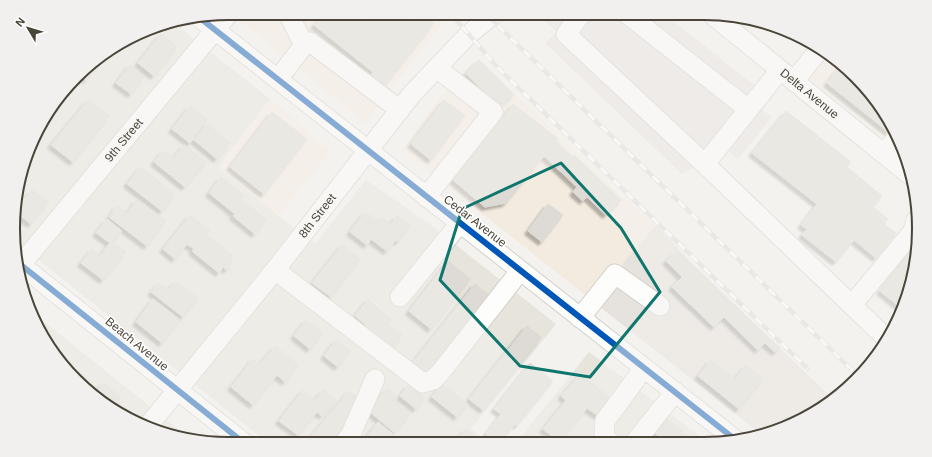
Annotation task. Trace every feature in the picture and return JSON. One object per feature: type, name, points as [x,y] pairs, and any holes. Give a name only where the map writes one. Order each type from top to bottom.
[{"type":"street","name":"9th Street","points":[[23,260],[224,20]]},
{"type":"street","points":[[292,20],[304,45]]},
{"type":"street","name":"8th Street","points":[[151,422],[275,270],[412,94],[468,35],[486,20]]},
{"type":"street","points":[[577,20],[566,34],[705,164],[883,335]]},
{"type":"street","points":[[635,20],[748,110]]},
{"type":"street","name":"Delta Avenue","points":[[719,20],[904,170]]},
{"type":"street","name":"Cedar Avenue","points":[[205,21],[730,435]]},
{"type":"street","points":[[278,79],[304,45],[310,42],[400,110]]},
{"type":"street","points":[[705,164],[748,110],[816,53]]},
{"type":"street","points":[[426,196],[493,112],[437,68]]},
{"type":"street","points":[[884,154],[893,143]]},
{"type":"street","points":[[400,297],[460,223]]},
{"type":"street","points":[[852,305],[912,232]]},
{"type":"street","name":"Beach Avenue","points":[[24,270],[235,437]]},
{"type":"street","points":[[275,270],[423,383],[433,380],[440,373],[520,271]]},
{"type":"street","points":[[580,318],[615,274],[660,306]]},
{"type":"street","points":[[605,437],[605,421],[644,368]]},
{"type":"street","points":[[349,437],[375,379]]},
{"type":"street","points":[[639,437],[675,392]]},
{"type":"highlighted area","points":[[561,163],[621,228],[660,292],[590,377],[520,366],[440,280],[462,209]]},
{"type":"shaded area","points":[[239,20],[441,20],[443,22],[365,123]]},
{"type":"shaded area","points":[[672,20],[770,98],[761,109],[772,117],[738,159],[728,151],[682,174],[545,43],[557,32],[544,21]]},
{"type":"shaded area","points":[[178,26],[270,99],[218,168],[315,244],[366,180],[427,222],[556,324],[471,429],[481,437],[260,437],[20,245],[20,215],[27,175],[36,149],[55,113],[81,81],[113,55],[149,36]]},
{"type":"shaded area","points":[[821,56],[830,63],[851,81],[869,102],[884,124],[891,139],[890,140],[806,75]]},
{"type":"shaded area","points":[[479,58],[623,198],[656,225],[625,261],[595,303],[402,150],[439,98],[463,72]]},
{"type":"shaded area","points":[[270,99],[331,151],[279,215],[218,167]]},
{"type":"shaded area","points":[[656,225],[694,265],[829,395],[796,415],[771,426],[756,430],[595,303],[625,261]]},
{"type":"shaded area","points":[[41,319],[181,431],[161,426],[136,415],[124,409],[102,394],[81,376],[63,355],[48,333]]},
{"type":"shaded area","points":[[589,352],[700,437],[521,437]]},
{"type":"building","points":[[319,20],[359,20],[406,59],[383,88],[369,77],[373,72],[314,25]]},
{"type":"building","points":[[359,20],[410,20],[414,23],[416,20],[430,20],[434,23],[406,59]]},
{"type":"building","points":[[161,34],[177,47],[154,76],[138,63]]},
{"type":"building","points":[[479,60],[514,95],[500,108],[466,73]]},
{"type":"building","points":[[130,65],[144,77],[131,94],[116,83]]},
{"type":"building","points":[[96,68],[86,80],[84,79]]},
{"type":"building","points":[[838,70],[851,81],[869,102],[888,131],[827,83]]},
{"type":"building","points":[[88,100],[109,116],[73,162],[51,145]]},
{"type":"building","points":[[444,100],[465,115],[431,160],[411,144]]},
{"type":"building","points":[[513,104],[558,139],[556,141],[572,157],[574,155],[621,200],[606,215],[587,197],[583,201],[573,192],[577,187],[544,156],[506,203],[485,207],[453,180]]},
{"type":"building","points":[[190,106],[207,120],[190,143],[172,129]]},
{"type":"building","points":[[786,111],[851,162],[847,167],[882,196],[873,207],[888,219],[884,224],[896,233],[876,258],[854,240],[836,262],[802,235],[807,229],[801,225],[817,204],[752,153]]},
{"type":"building","points":[[272,112],[307,139],[264,194],[230,167]]},
{"type":"building","points":[[207,124],[230,143],[217,159],[194,140]]},
{"type":"building","points":[[184,145],[206,162],[185,187],[154,162],[163,151],[173,158]]},
{"type":"building","points":[[141,167],[175,195],[162,211],[127,184]]},
{"type":"building","points":[[221,177],[244,196],[241,200],[266,219],[255,234],[233,216],[235,214],[209,193]]},
{"type":"building","points":[[32,190],[48,202],[31,224],[20,215],[22,202]]},
{"type":"building","points":[[137,200],[166,221],[147,246],[109,217],[117,206],[127,213]]},
{"type":"building","points":[[548,204],[563,215],[542,242],[528,231]]},
{"type":"building","points":[[365,212],[379,222],[382,217],[391,224],[397,216],[410,226],[398,242],[396,240],[387,251],[371,239],[367,245],[350,232]]},
{"type":"building","points":[[190,215],[210,231],[207,235],[233,256],[229,261],[232,263],[227,270],[223,267],[219,273],[192,251],[194,249],[187,244],[175,259],[163,249]]},
{"type":"building","points":[[107,219],[122,231],[113,242],[126,252],[103,280],[81,263],[92,249],[100,256],[110,243],[96,233]]},
{"type":"building","points":[[342,245],[360,259],[331,297],[312,283]]},
{"type":"building","points":[[677,251],[780,348],[775,352],[765,343],[758,350],[724,317],[714,327],[672,287],[682,277],[666,261]]},
{"type":"building","points":[[910,253],[905,282],[897,305],[880,291]]},
{"type":"building","points":[[448,261],[470,279],[431,329],[409,311]]},
{"type":"building","points":[[176,281],[198,298],[183,317],[151,292],[159,283],[168,290]]},
{"type":"building","points":[[475,284],[489,295],[437,367],[434,364],[427,373],[413,362]]},
{"type":"building","points":[[153,299],[180,320],[162,343],[136,322]]},
{"type":"building","points":[[368,299],[391,320],[388,324],[402,335],[389,353],[364,327],[366,325],[355,316]]},
{"type":"building","points":[[306,320],[323,333],[310,349],[294,336]]},
{"type":"building","points":[[527,326],[541,337],[483,410],[469,399]]},
{"type":"building","points":[[336,340],[350,351],[338,367],[324,356]]},
{"type":"building","points":[[275,346],[298,365],[285,382],[277,375],[253,405],[231,387],[253,359],[260,364]]},
{"type":"building","points":[[711,360],[735,379],[746,365],[763,379],[739,409],[698,376]]},
{"type":"building","points":[[530,363],[553,381],[517,426],[515,424],[505,437],[490,437],[486,434],[501,414],[494,409]]},
{"type":"building","points":[[580,374],[612,399],[598,416],[587,408],[564,437],[553,437],[543,429],[566,400],[561,396]]},
{"type":"building","points":[[103,383],[121,397],[116,404],[98,390]]},
{"type":"building","points":[[442,384],[468,404],[457,417],[432,397]]},
{"type":"building","points":[[408,385],[425,398],[416,409],[400,396]]},
{"type":"building","points":[[388,388],[397,395],[393,400],[410,414],[395,433],[369,411]]},
{"type":"building","points":[[303,390],[315,400],[323,390],[336,400],[322,416],[317,412],[298,435],[279,421]]},
{"type":"building","points":[[349,391],[363,403],[334,437],[310,437]]},
{"type":"building","points":[[667,419],[690,437],[660,437],[652,431],[657,425],[661,428]]},
{"type":"building","points":[[378,422],[394,435],[392,437],[367,437]]},
{"type":"building","points":[[466,429],[476,437],[459,437]]},
{"type":"railway","points":[[456,20],[499,69],[808,369]]},
{"type":"railway","points":[[492,20],[854,372]]},
{"type":"cycle path","points":[[204,22],[730,435]]},
{"type":"cycle path","points":[[24,267],[236,437]]}]
